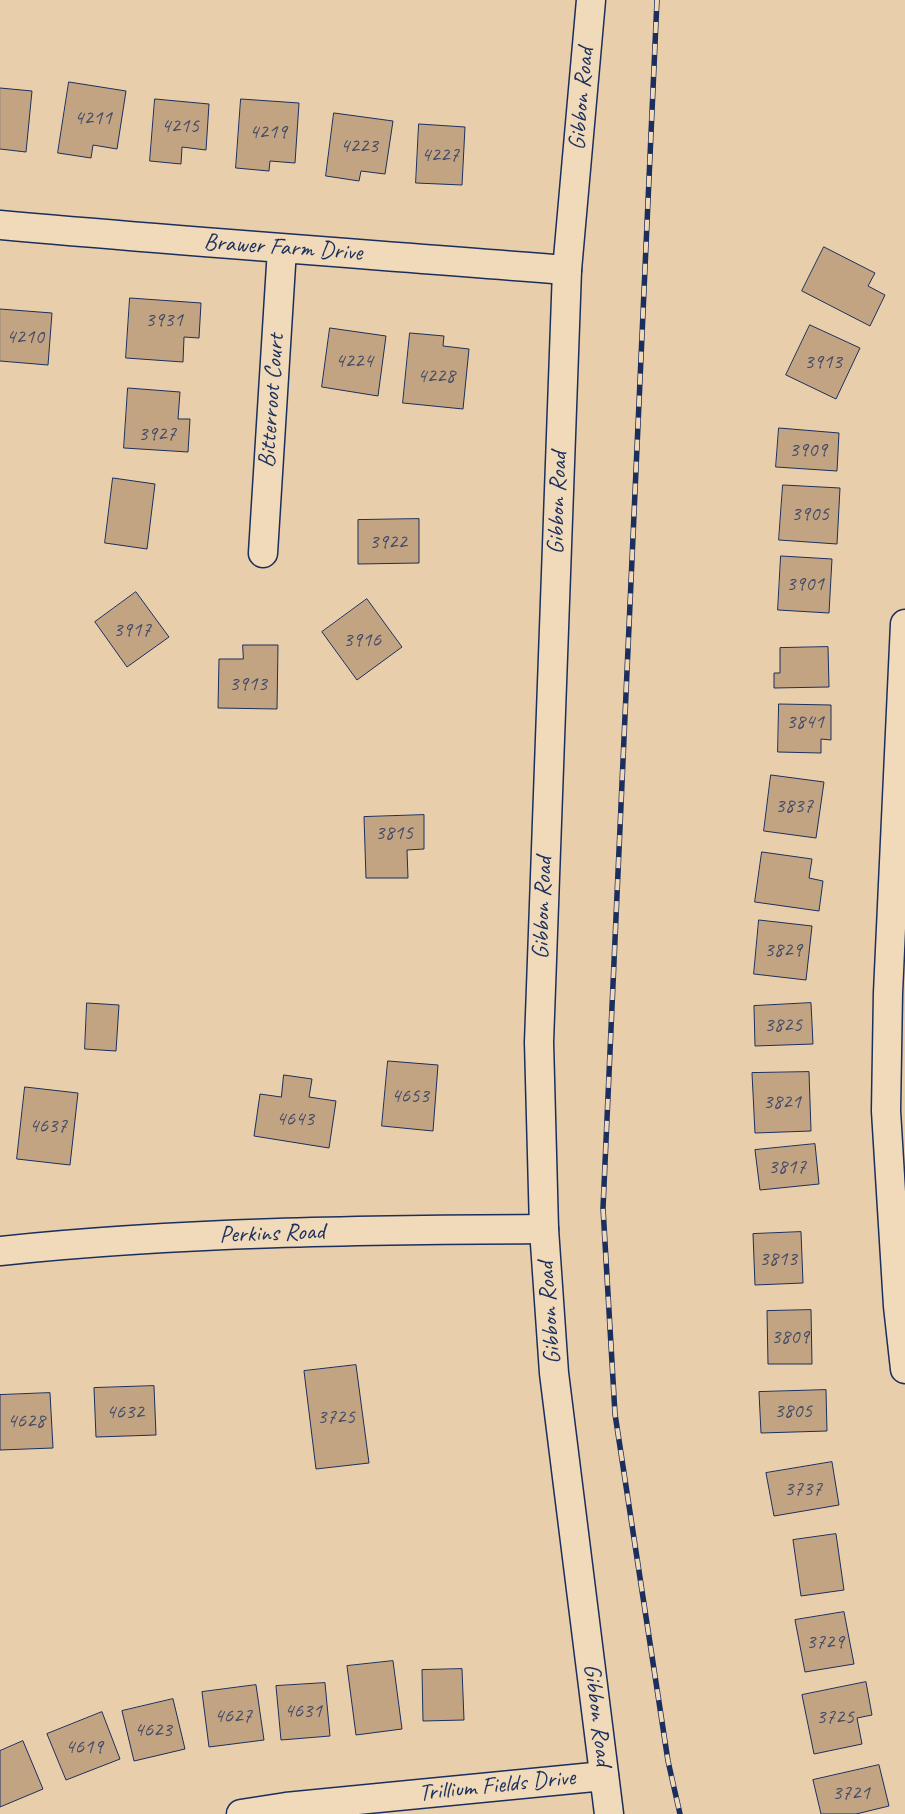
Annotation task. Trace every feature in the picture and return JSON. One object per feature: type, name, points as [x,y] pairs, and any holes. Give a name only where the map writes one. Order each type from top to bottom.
[{"type":"street","name":"Gibbon Road","points":[[591,0],[567,270],[540,999],[544,1229],[554,1373],[609,1814]]},
{"type":"street","name":"Brawer Farm Drive","points":[[0,225],[282,249],[381,254],[567,270]]},
{"type":"street","name":"Bitterroot Court","points":[[263,553],[282,249]]},
{"type":"street","points":[[905,624],[896,993],[886,1111],[898,1306],[905,1369]]},
{"type":"street","name":"Perkins Road","points":[[0,1251],[109,1241],[313,1231],[544,1229]]},
{"type":"street","name":"Trillium Fields Drive","points":[[241,1814],[286,1807],[604,1776]]},
{"type":"building","points":[[69,82],[126,91],[117,149],[93,145],[91,158],[58,153]]},
{"type":"building","points":[[0,88],[32,91],[26,152],[0,149]]},
{"type":"building","points":[[155,99],[209,104],[206,150],[182,147],[181,164],[150,161]]},
{"type":"building","points":[[241,99],[299,103],[295,163],[270,161],[269,171],[236,168]]},
{"type":"building","points":[[334,113],[393,121],[385,174],[361,171],[359,181],[326,176]]},
{"type":"building","points":[[419,124],[465,127],[462,185],[416,183]]},
{"type":"building","points":[[824,247],[875,273],[868,286],[885,295],[870,326],[802,291]]},
{"type":"building","points":[[130,298],[201,303],[199,338],[184,337],[183,362],[126,358]]},
{"type":"building","points":[[0,309],[52,313],[48,365],[0,361]]},
{"type":"building","points":[[810,325],[860,348],[836,399],[786,375]]},
{"type":"building","points":[[330,328],[386,336],[378,396],[322,387]]},
{"type":"building","points":[[410,333],[444,336],[443,346],[469,349],[463,409],[403,403]]},
{"type":"building","points":[[128,388],[180,392],[178,419],[190,419],[188,452],[124,448]]},
{"type":"building","points":[[779,428],[839,433],[837,471],[776,467]]},
{"type":"building","points":[[113,478],[155,484],[147,549],[105,543]]},
{"type":"building","points":[[783,485],[840,488],[837,544],[779,540]]},
{"type":"building","points":[[419,519],[419,563],[358,564],[358,520]]},
{"type":"building","points":[[781,556],[832,559],[829,613],[778,610]]},
{"type":"building","points":[[136,592],[169,637],[127,667],[95,622]]},
{"type":"building","points":[[367,599],[402,647],[357,680],[322,632]]},
{"type":"building","points":[[243,645],[278,645],[277,709],[218,708],[219,659],[243,659]]},
{"type":"building","points":[[828,647],[829,687],[774,688],[774,673],[780,673],[780,648]]},
{"type":"building","points":[[779,704],[831,705],[831,740],[821,739],[821,753],[778,752]]},
{"type":"building","points":[[771,775],[824,782],[816,838],[764,831]]},
{"type":"building","points":[[424,815],[424,849],[407,850],[408,878],[366,878],[364,817]]},
{"type":"building","points":[[762,852],[812,859],[809,878],[823,881],[819,911],[755,902]]},
{"type":"building","points":[[759,920],[812,926],[806,980],[754,974]]},
{"type":"building","points":[[87,1003],[119,1005],[116,1051],[85,1049]]},
{"type":"building","points":[[811,1003],[813,1044],[755,1046],[754,1006]]},
{"type":"building","points":[[388,1061],[438,1065],[433,1131],[382,1126]]},
{"type":"building","points":[[809,1072],[811,1131],[755,1133],[752,1073]]},
{"type":"building","points":[[284,1075],[312,1079],[309,1097],[336,1101],[329,1148],[254,1136],[260,1094],[281,1097]]},
{"type":"building","points":[[25,1087],[78,1093],[70,1165],[17,1159]]},
{"type":"building","points":[[815,1144],[819,1184],[760,1190],[755,1150]]},
{"type":"building","points":[[801,1232],[803,1283],[755,1285],[753,1234]]},
{"type":"building","points":[[811,1310],[812,1364],[768,1364],[767,1311]]},
{"type":"building","points":[[356,1365],[369,1463],[316,1469],[304,1371]]},
{"type":"building","points":[[154,1386],[156,1435],[96,1437],[94,1388]]},
{"type":"building","points":[[826,1390],[827,1431],[761,1433],[759,1392]]},
{"type":"building","points":[[50,1393],[53,1448],[0,1450],[0,1395]]},
{"type":"building","points":[[832,1462],[839,1505],[774,1516],[766,1473]]},
{"type":"building","points":[[836,1534],[844,1590],[801,1596],[793,1540]]},
{"type":"building","points":[[844,1612],[854,1664],[805,1672],[795,1620]]},
{"type":"building","points":[[393,1661],[402,1729],[356,1735],[347,1666]]},
{"type":"building","points":[[462,1669],[464,1720],[423,1721],[422,1670]]},
{"type":"building","points":[[866,1682],[872,1715],[857,1718],[862,1744],[814,1754],[802,1695]]},
{"type":"building","points":[[325,1683],[330,1736],[281,1740],[276,1686]]},
{"type":"building","points":[[256,1685],[264,1740],[209,1747],[202,1692]]},
{"type":"building","points":[[173,1699],[185,1749],[134,1761],[122,1711]]},
{"type":"building","points":[[102,1712],[120,1759],[66,1780],[47,1734]]},
{"type":"building","points":[[23,1741],[43,1789],[0,1807],[0,1751]]},
{"type":"building","points":[[879,1765],[889,1806],[856,1814],[821,1814],[813,1780]]},
{"type":"railway","points":[[657,0],[603,1208],[615,1414],[668,1761],[680,1814]]}]
